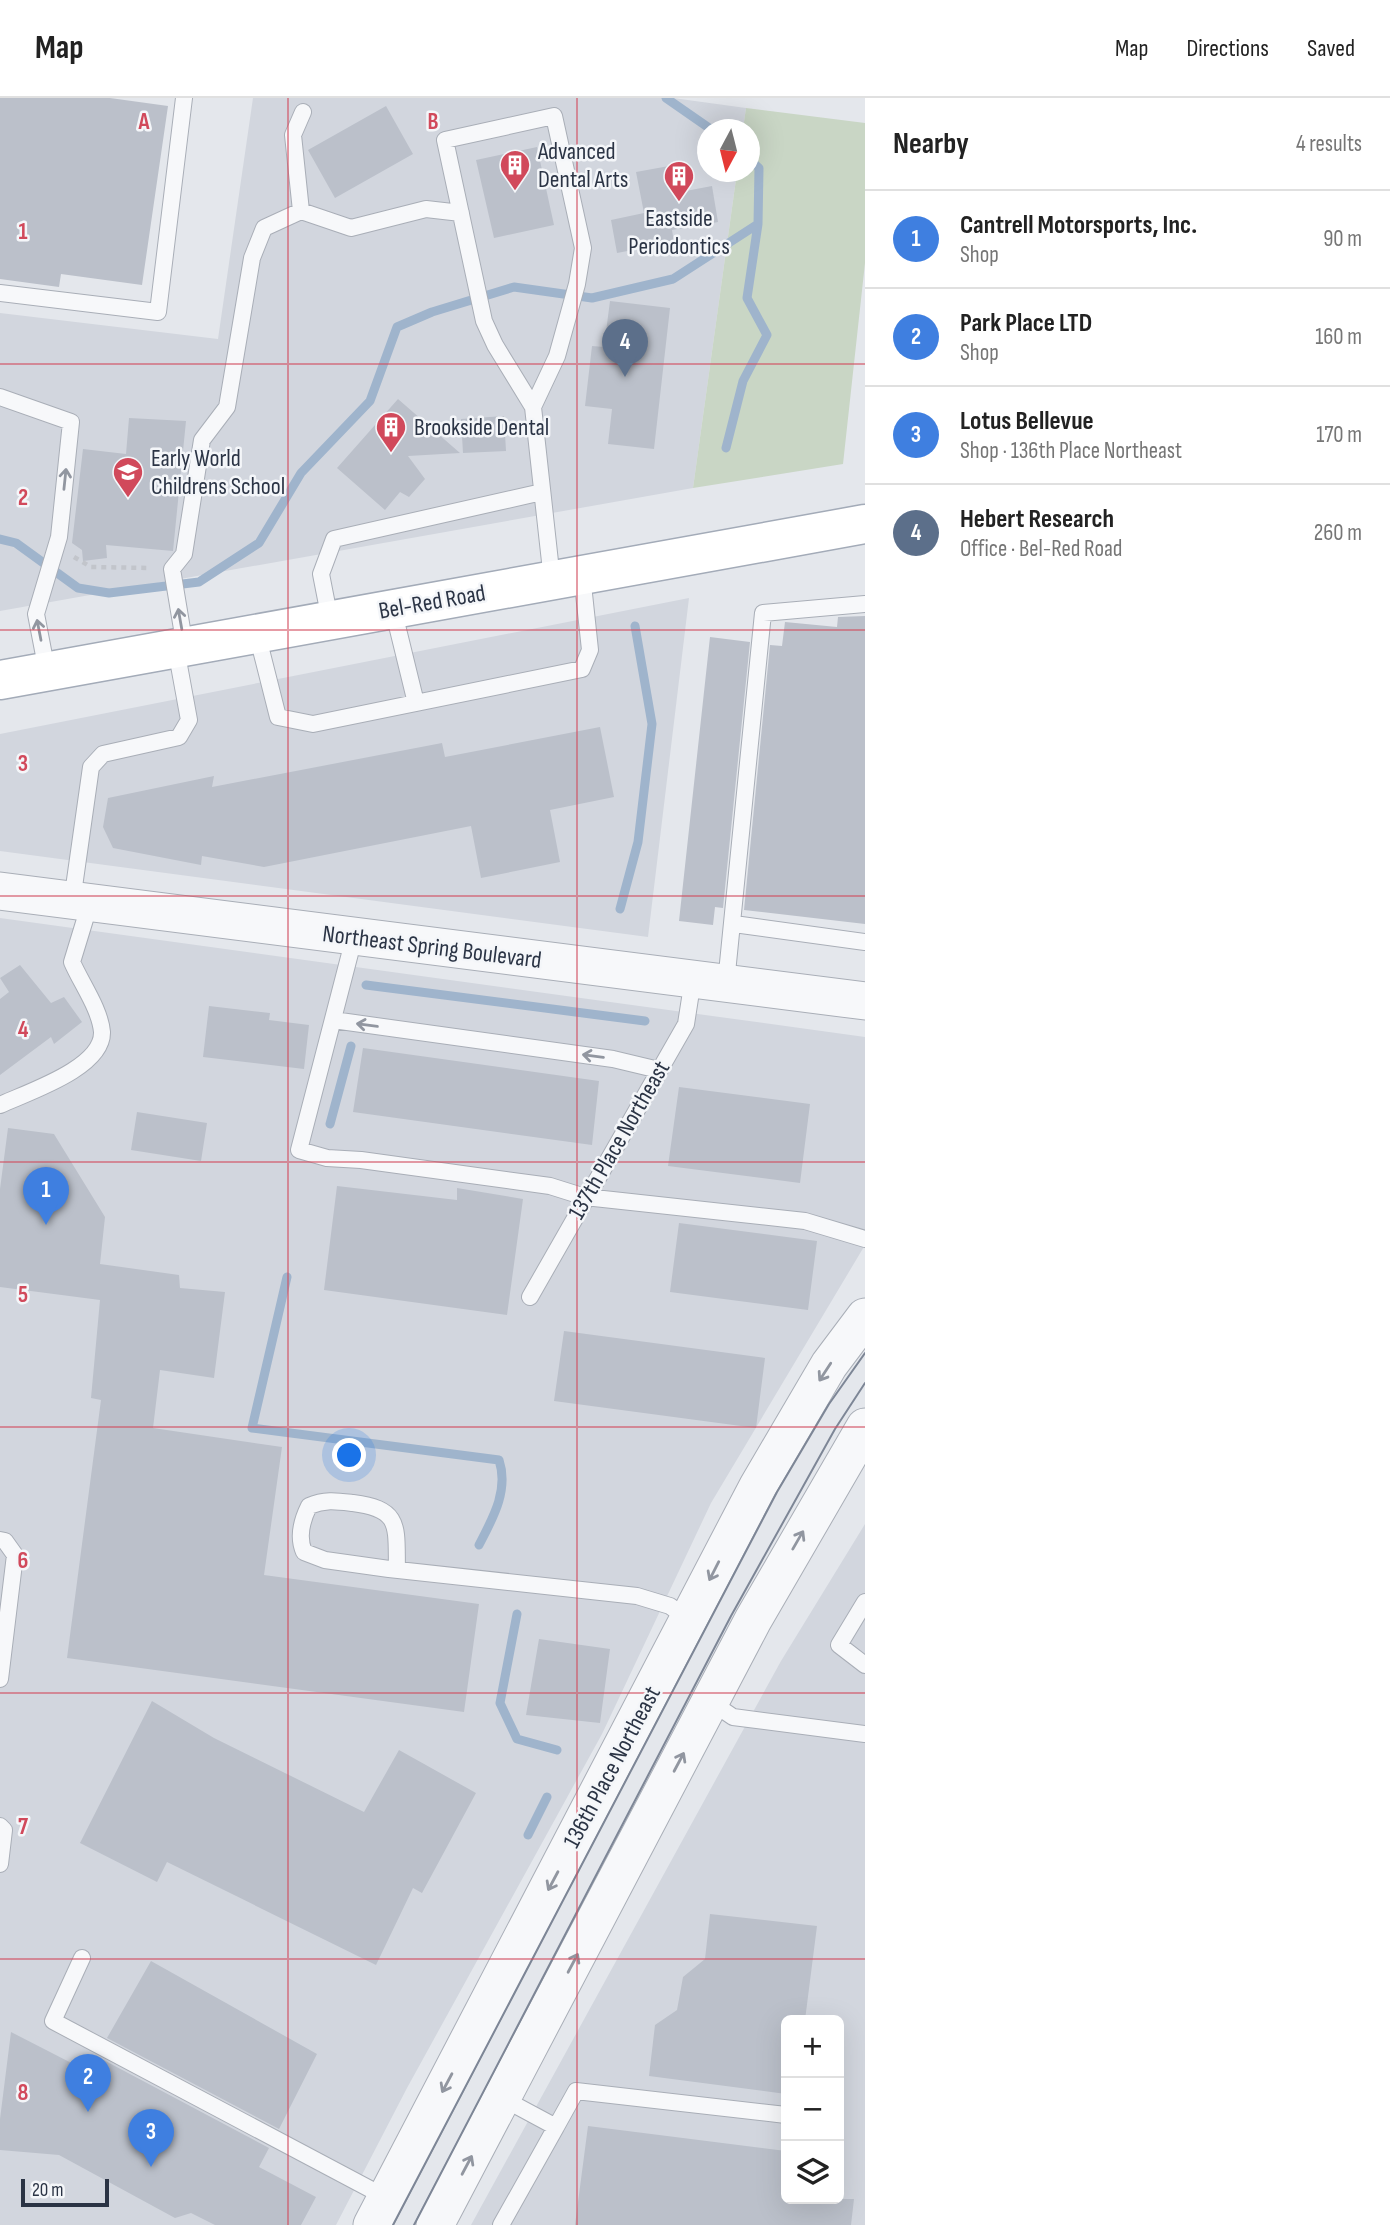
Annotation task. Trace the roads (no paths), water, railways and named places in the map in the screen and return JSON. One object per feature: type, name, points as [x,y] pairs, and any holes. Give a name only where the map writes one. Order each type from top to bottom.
[{"type":"main road","name":"Bel-Red Road","points":[[0,680],[865,524]]},
{"type":"street","name":"Northeast Spring Boulevard","points":[[0,891],[865,1001]]},
{"type":"street","name":"136th Place Northeast","points":[[379,2212],[798,1415],[865,1317]]},
{"type":"street","points":[[435,2225],[760,1608],[865,1427]]},
{"type":"lane","points":[[0,293],[158,312],[184,98]]},
{"type":"lane","points":[[301,211],[293,135],[303,112]]},
{"type":"lane","points":[[257,634],[278,717],[313,724],[582,669],[590,650],[542,492],[533,407],[495,345],[484,321],[445,140],[554,116],[583,248],[577,284],[556,356],[533,407]]},
{"type":"lane","points":[[0,1105],[87,1063],[100,1047],[102,1031],[99,1021],[72,962],[81,902],[90,767],[103,754],[179,737],[189,720],[172,569],[184,554],[202,440],[227,407],[252,258],[264,228],[301,211],[351,228],[426,208],[461,213]]},
{"type":"lane","points":[[0,397],[71,422],[59,537],[36,614],[47,672]]},
{"type":"lane","points":[[330,620],[321,574],[334,539],[542,492]]},
{"type":"lane","name":"137th Place Northeast","points":[[530,1297],[686,1024],[709,981],[734,924],[764,613],[865,604]]},
{"type":"lane","points":[[393,609],[416,703]]},
{"type":"lane","points":[[734,924],[865,942]]},
{"type":"lane","points":[[354,938],[299,1150],[327,1158],[360,1160],[550,1186],[586,1197],[805,1221],[865,1239]]},
{"type":"lane","points":[[333,1020],[613,1059],[659,1070]]},
{"type":"lane","points":[[397,1570],[396,1529],[386,1511],[378,1506],[334,1500],[309,1506],[300,1536],[304,1552],[325,1560],[397,1570],[637,1596],[670,1606],[689,1619]]},
{"type":"lane","points":[[0,1540],[5,1541],[15,1555],[0,1679]]},
{"type":"lane","points":[[865,1602],[839,1645],[865,1664]]},
{"type":"lane","points":[[711,1702],[733,1717],[865,1734]]},
{"type":"lane","points":[[0,1826],[4,1830],[0,1864]]},
{"type":"lane","points":[[82,1958],[53,2021],[379,2212]]},
{"type":"lane","points":[[501,2225],[576,2091],[781,2114]]},
{"type":"lane","points":[[502,2098],[556,2127]]},
{"type":"waterway","points":[[666,98],[697,120]]},
{"type":"waterway","points":[[0,539],[16,543],[78,588],[109,593],[199,582],[259,543],[301,473],[370,401],[397,327],[432,312],[514,287],[592,298],[673,279],[758,224],[759,182]]},
{"type":"waterway","points":[[726,448],[743,381],[767,335],[747,298],[758,224]]},
{"type":"waterway","points":[[620,909],[638,842],[652,724],[635,626]]},
{"type":"waterway","points":[[366,985],[645,1021]]},
{"type":"waterway","points":[[330,1124],[351,1046]]},
{"type":"waterway","points":[[287,1277],[252,1428],[499,1460],[502,1471],[501,1493],[479,1545]]},
{"type":"waterway","points":[[517,1614],[500,1703],[517,1739],[557,1750]]},
{"type":"waterway","points":[[528,1835],[547,1797]]},
{"type":"tram line","points":[[393,2225],[777,1492],[829,1404],[865,1353]]},
{"type":"tram line","points":[[414,2225],[731,1616],[835,1429],[865,1383]]},
{"type":"place","name":"Advanced Dental Arts","points":[[515,192]]},
{"type":"place","name":"Eastside Periodontics","points":[[679,203]]},
{"type":"place","name":"Hebert Research","points":[[625,377]]},
{"type":"place","name":"Brookside Dental","points":[[391,454]]},
{"type":"place","name":"Early World Childrens School","points":[[128,499]]},
{"type":"place","name":"Cantrell Motorsports, Inc.","points":[[46,1225]]},
{"type":"place","name":"Park Place LTD","points":[[88,2112]]},
{"type":"place","name":"Lotus Bellevue","points":[[151,2167]]}]
